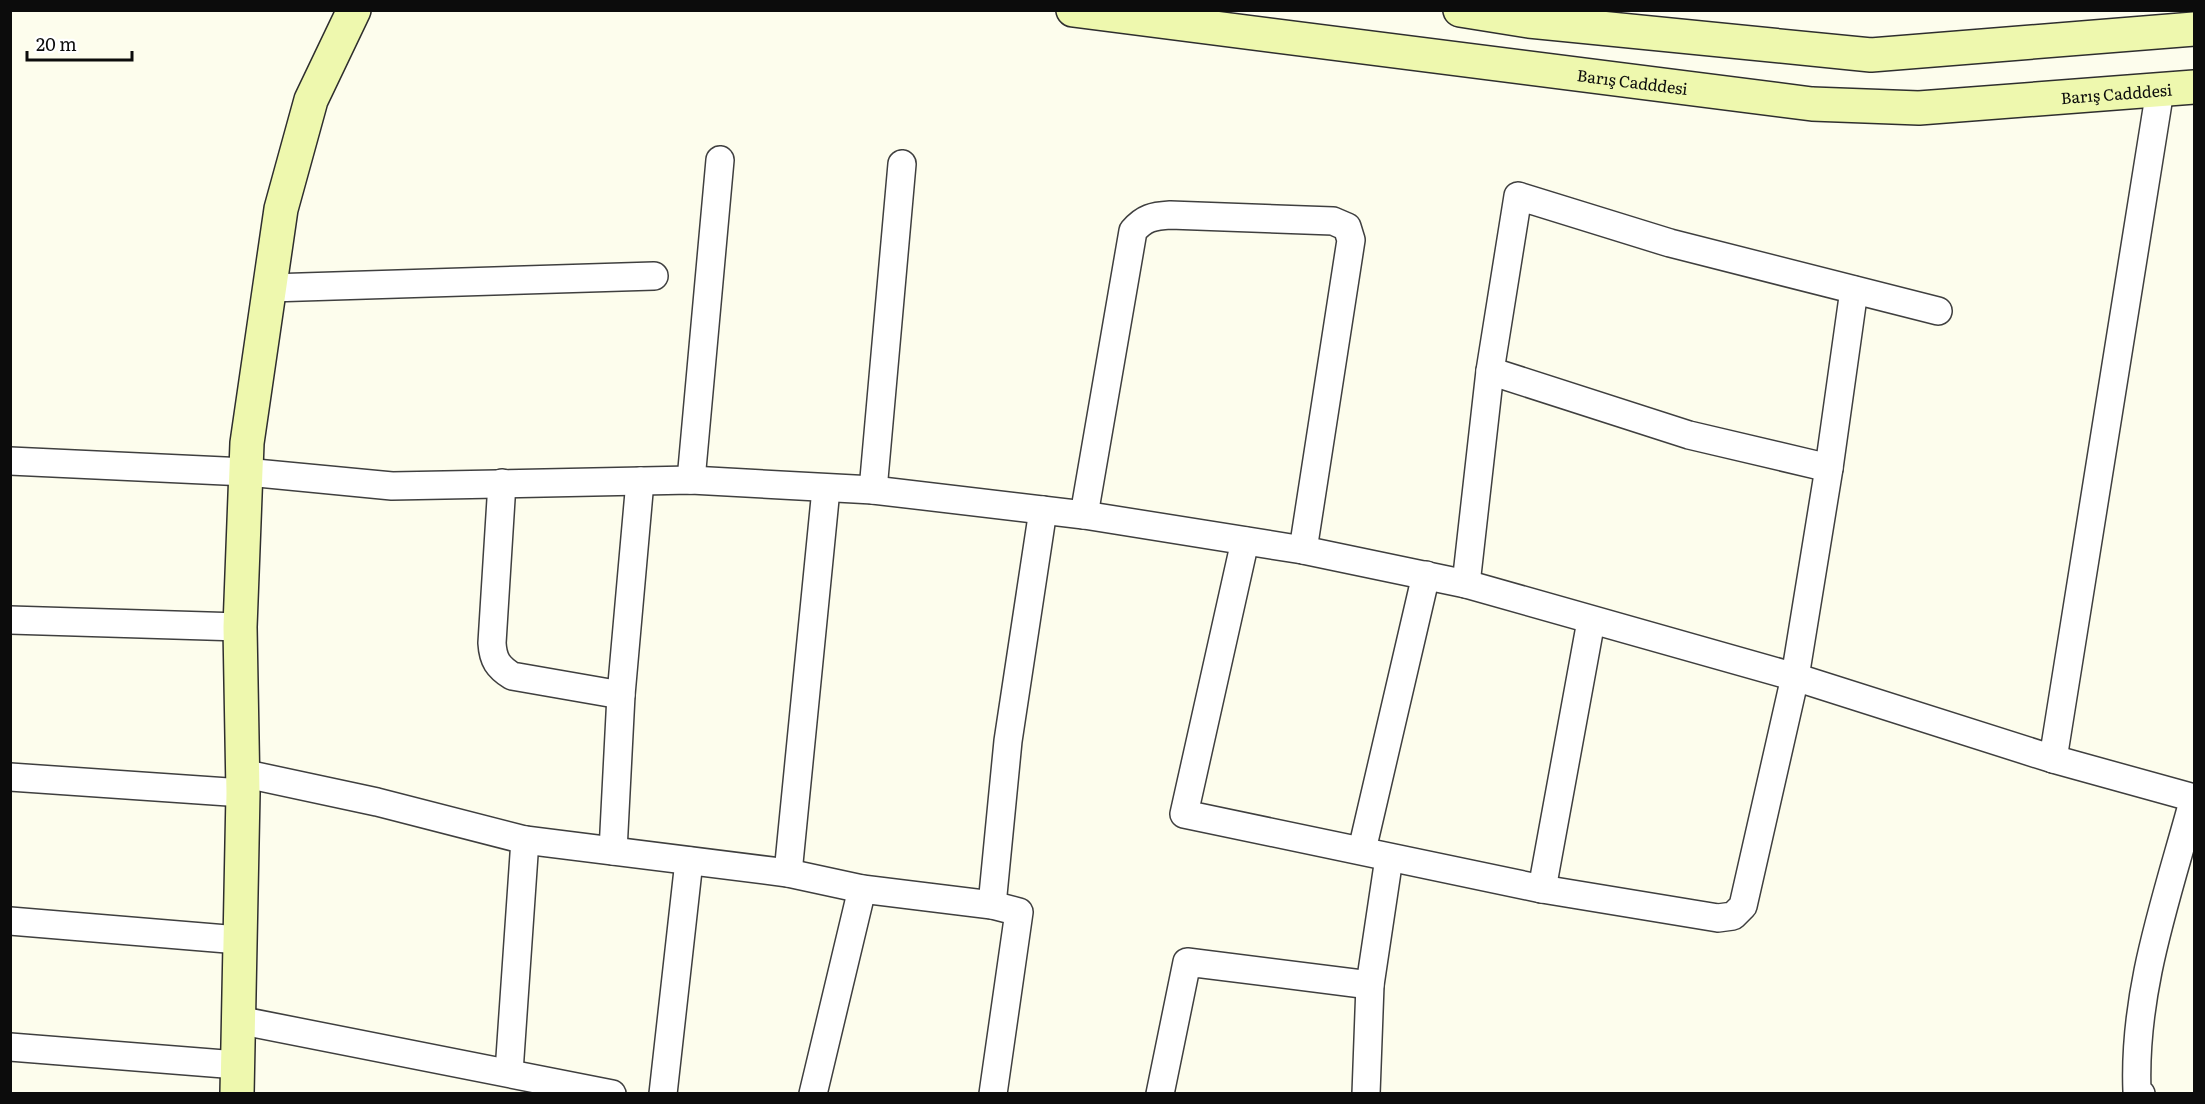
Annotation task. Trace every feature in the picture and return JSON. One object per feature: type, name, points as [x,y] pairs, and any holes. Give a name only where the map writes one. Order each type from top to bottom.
[{"type":"main road","points":[[237,1079],[242,783],[240,627],[247,443],[281,209],[310,100],[354,10]]},
{"type":"main road","name":"Barış Cadddesi","points":[[1073,10],[1812,104],[1919,108],[2194,87]]},
{"type":"main road","points":[[1460,10],[1870,55],[2194,29]]},
{"type":"street","points":[[2053,759],[2160,90]]},
{"type":"street","points":[[690,480],[720,160]]},
{"type":"street","points":[[873,490],[902,165]]},
{"type":"street","points":[[1466,584],[1490,370],[1518,196],[1670,243],[1938,311]]},
{"type":"street","points":[[1084,515],[1133,231],[1147,218],[1170,215],[1333,221],[1347,226],[1352,240],[1303,550]]},
{"type":"street","points":[[270,288],[654,276]]},
{"type":"street","points":[[1245,541],[1184,814],[1542,889],[1718,918],[1733,916],[1743,906],[1795,677],[1829,468],[1854,290]]},
{"type":"street","points":[[1490,370],[1689,435],[1829,468]]},
{"type":"street","points":[[10,461],[246,472],[392,486],[690,480],[873,490],[1043,510],[1303,550],[1426,575],[1466,584],[1795,677],[2053,759],[2194,798],[2142,990],[2136,1067],[2136,1091],[2140,1094]]},
{"type":"street","points":[[613,851],[621,695],[640,482]]},
{"type":"street","points":[[502,483],[493,657],[500,669],[512,676],[621,695]]},
{"type":"street","points":[[788,873],[826,489]]},
{"type":"street","points":[[992,905],[1008,741],[1043,510]]},
{"type":"street","points":[[1362,850],[1426,575]]},
{"type":"street","points":[[10,620],[240,627]]},
{"type":"street","points":[[1542,889],[1591,621]]},
{"type":"street","points":[[10,777],[242,783],[377,802],[525,840],[788,873],[861,889],[992,905],[1019,912],[993,1094]]},
{"type":"street","points":[[509,1072],[525,840]]},
{"type":"street","points":[[1366,1094],[1370,986],[1389,858]]},
{"type":"street","points":[[663,1094],[689,861]]},
{"type":"street","points":[[813,1094],[861,889]]},
{"type":"street","points":[[10,921],[239,940]]},
{"type":"street","points":[[1160,1094],[1187,962],[1370,986]]},
{"type":"street","points":[[238,1020],[612,1094]]},
{"type":"street","points":[[10,1047],[237,1079]]}]
